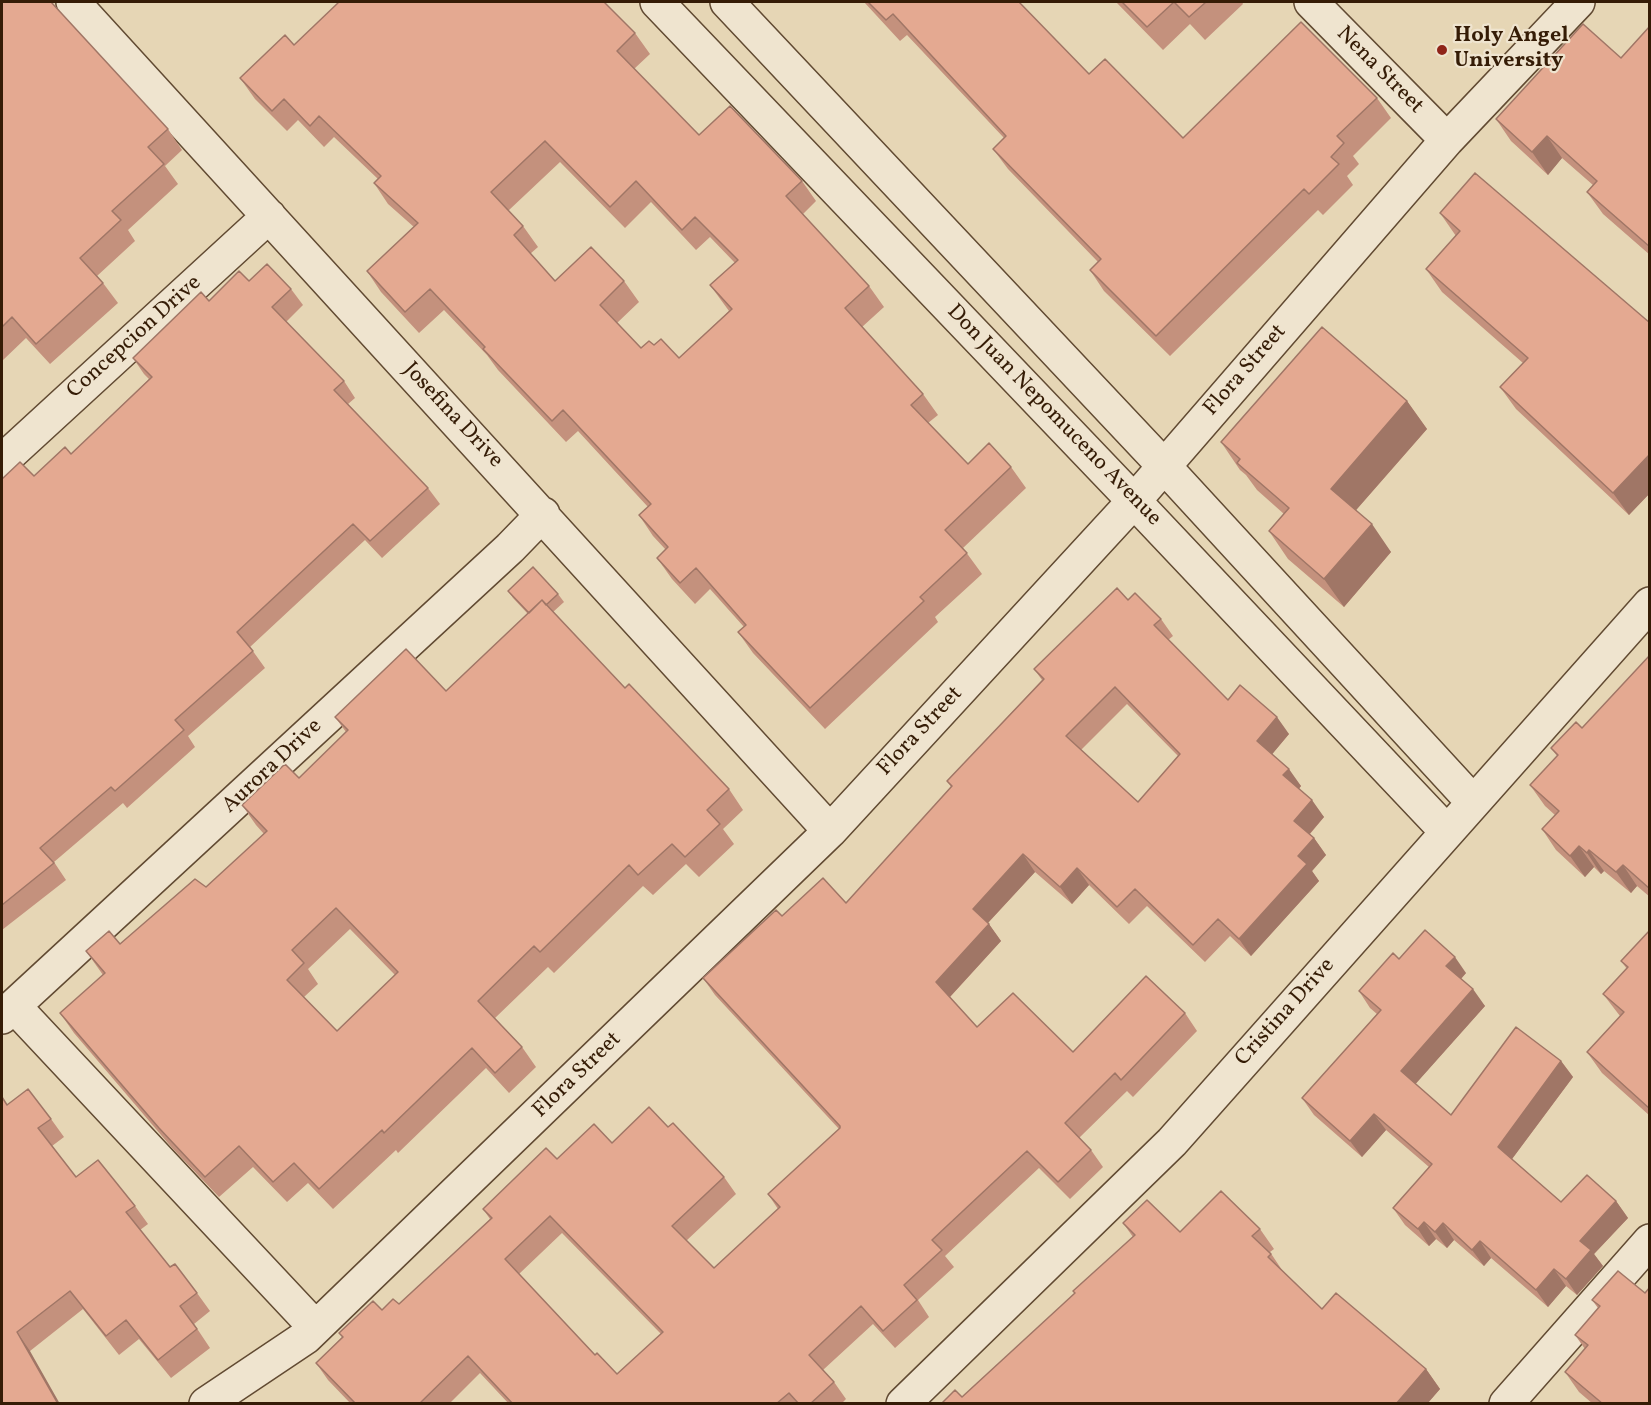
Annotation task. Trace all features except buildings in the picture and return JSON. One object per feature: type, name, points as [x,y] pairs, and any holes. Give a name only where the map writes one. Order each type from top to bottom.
[{"type":"street","name":"Josefina Drive","points":[[73,2],[543,514],[830,831]]},
{"type":"street","name":"Don Juan Nepomuceno Avenue","points":[[657,2],[1447,832]]},
{"type":"street","name":"Nena Street","points":[[1311,2],[1447,140]]},
{"type":"street","name":"Flora Street","points":[[206,1404],[306,1337],[830,831],[1134,501],[1447,140],[1578,2]]},
{"type":"street","name":"Don Juan Nepomuceno Avenue","points":[[733,9],[1163,465],[1473,802]]},
{"type":"street","points":[[705,52],[733,9]]},
{"type":"street","name":"Concepcion Drive","points":[[2,461],[269,216]]},
{"type":"street","name":"Aurora Drive","points":[[8,1012],[510,548],[543,514]]},
{"type":"street","name":"Cristina Drive","points":[[903,1404],[1172,1142],[1650,603]]},
{"type":"street","points":[[8,1012],[315,1328]]},
{"type":"street","points":[[1506,1404],[1650,1241]]},
{"type":"place","name":"Holy Angel University","points":[[1442,50]]}]
